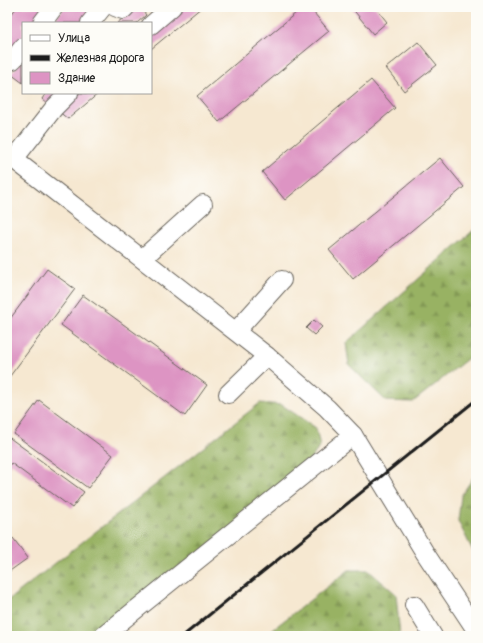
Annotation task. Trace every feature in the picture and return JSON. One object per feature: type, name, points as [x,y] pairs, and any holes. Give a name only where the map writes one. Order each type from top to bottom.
[{"type":"street","points":[[43,22],[54,7]]},
{"type":"street","points":[[91,22],[103,7]]},
{"type":"street","points":[[115,7],[123,10],[126,7]]},
{"type":"street","points":[[153,17],[172,7]]},
{"type":"street","points":[[68,94],[10,156],[267,356],[327,408],[353,435],[425,553],[476,630],[468,636]]},
{"type":"street","points":[[143,258],[203,204]]},
{"type":"street","points":[[236,331],[282,280]]},
{"type":"street","points":[[228,394],[267,356]]},
{"type":"street","points":[[102,636],[353,435]]},
{"type":"street","points":[[414,605],[433,636]]},
{"type":"green space","points":[[476,228],[476,352],[413,402],[386,401],[349,365],[346,343]]},
{"type":"green space","points":[[260,403],[282,405],[316,428],[320,446],[307,465],[106,636],[7,636],[7,601]]},
{"type":"green space","points":[[476,473],[476,554],[474,553],[458,521],[461,496]]},
{"type":"green space","points":[[349,570],[368,570],[396,594],[400,636],[264,636]]},
{"type":"building","points":[[17,7],[45,7],[34,22],[22,22],[22,37],[7,57],[7,20]]},
{"type":"building","points":[[65,7],[94,7],[82,22],[53,22]]},
{"type":"building","points":[[137,7],[140,7],[146,15],[138,22],[118,22]]},
{"type":"building","points":[[183,7],[202,7],[152,48],[152,33]]},
{"type":"building","points":[[303,7],[309,7],[329,31],[219,122],[197,96]]},
{"type":"building","points":[[351,7],[375,7],[387,22],[373,34]]},
{"type":"building","points":[[418,42],[437,65],[404,91],[386,68]]},
{"type":"building","points":[[22,60],[22,82],[11,74]]},
{"type":"building","points":[[371,80],[395,108],[285,200],[262,172]]},
{"type":"building","points":[[45,94],[59,94],[50,106],[42,99]]},
{"type":"building","points":[[79,94],[98,94],[68,119],[58,111]]},
{"type":"building","points":[[440,158],[464,187],[353,279],[329,250]]},
{"type":"building","points":[[47,269],[75,289],[7,380],[7,323]]},
{"type":"building","points":[[83,295],[207,385],[185,416],[61,325]]},
{"type":"building","points":[[314,320],[322,327],[314,335],[306,328]]},
{"type":"building","points":[[39,400],[113,455],[88,488],[14,434]]},
{"type":"building","points":[[7,436],[84,492],[72,508],[11,463],[7,469]]},
{"type":"building","points":[[13,538],[28,558],[7,573],[7,542]]},
{"type":"railway","points":[[183,636],[476,400]]}]
